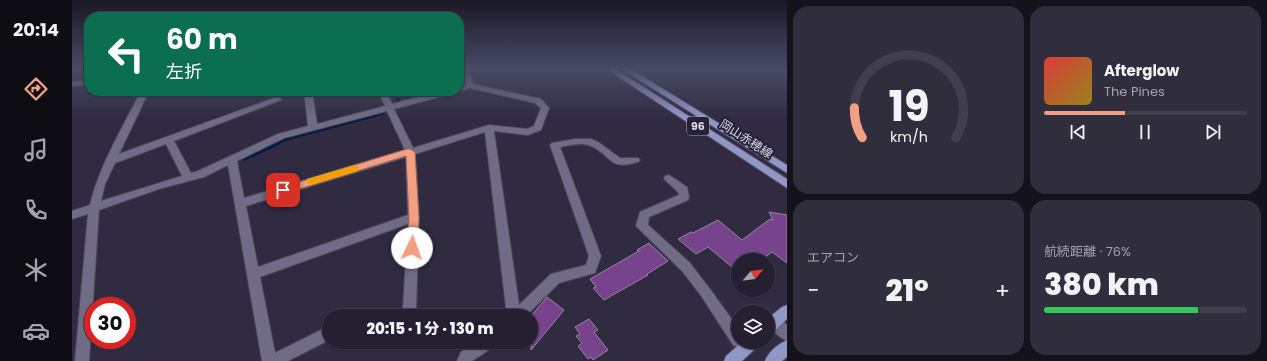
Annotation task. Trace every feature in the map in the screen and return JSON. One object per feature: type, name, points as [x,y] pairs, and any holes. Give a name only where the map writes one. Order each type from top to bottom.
[{"type":"main road","name":"岡山赤穂線","points":[[635,85],[787,184]]},
{"type":"main road","name":"岡山赤穂線","points":[[651,85],[787,170]]},
{"type":"main road","points":[[775,322],[787,311]]},
{"type":"main road","points":[[772,361],[787,347]]},
{"type":"main road","points":[[731,361],[739,349]]},
{"type":"street","points":[[241,203],[489,128],[528,132],[538,128],[545,108],[538,101],[470,86],[464,88]]},
{"type":"street","points":[[82,361],[94,208],[100,184],[142,96]]},
{"type":"street","points":[[309,96],[312,127]]},
{"type":"street","points":[[384,96],[410,152],[414,218],[409,309]]},
{"type":"street","points":[[72,216],[157,186],[188,178],[232,160],[281,136],[432,96]]},
{"type":"street","points":[[110,161],[277,100]]},
{"type":"street","points":[[489,128],[513,309]]},
{"type":"street","points":[[169,140],[188,178]]},
{"type":"street","points":[[524,309],[555,278],[590,269],[596,256],[555,145],[571,141],[594,144],[615,161],[630,162],[635,160]]},
{"type":"street","points":[[232,160],[269,361]]},
{"type":"street","points":[[669,179],[683,190],[684,197],[644,215],[642,226],[686,267],[731,327]]},
{"type":"street","points":[[253,274],[414,218]]},
{"type":"street","points":[[775,327],[787,334]]},
{"type":"street","points":[[273,361],[322,337]]},
{"type":"street","points":[[464,361],[466,357],[478,349]]},
{"type":"building","points":[[769,212],[787,215],[787,263],[772,252],[731,253],[731,266],[708,247],[696,254],[678,239],[718,220],[742,240],[770,219],[773,220]]},
{"type":"building","points":[[649,243],[668,261],[647,274],[648,275],[604,300],[593,288],[596,287],[590,279],[639,251],[637,250]]},
{"type":"building","points":[[547,297],[564,310],[538,342],[538,309]]},
{"type":"building","points":[[589,319],[598,330],[594,332],[608,350],[593,360],[591,357],[588,359],[578,346],[582,343],[576,336],[580,334],[575,327]]},
{"type":"waterway","points":[[396,96],[399,101]]},
{"type":"waterway","points":[[274,145],[286,139],[383,113]]},
{"type":"waterway","points":[[244,159],[274,145]]},
{"type":"slow traffic","points":[[311,182],[355,168]]},
{"type":"route","points":[[283,190],[410,152],[414,218],[412,248]]}]
